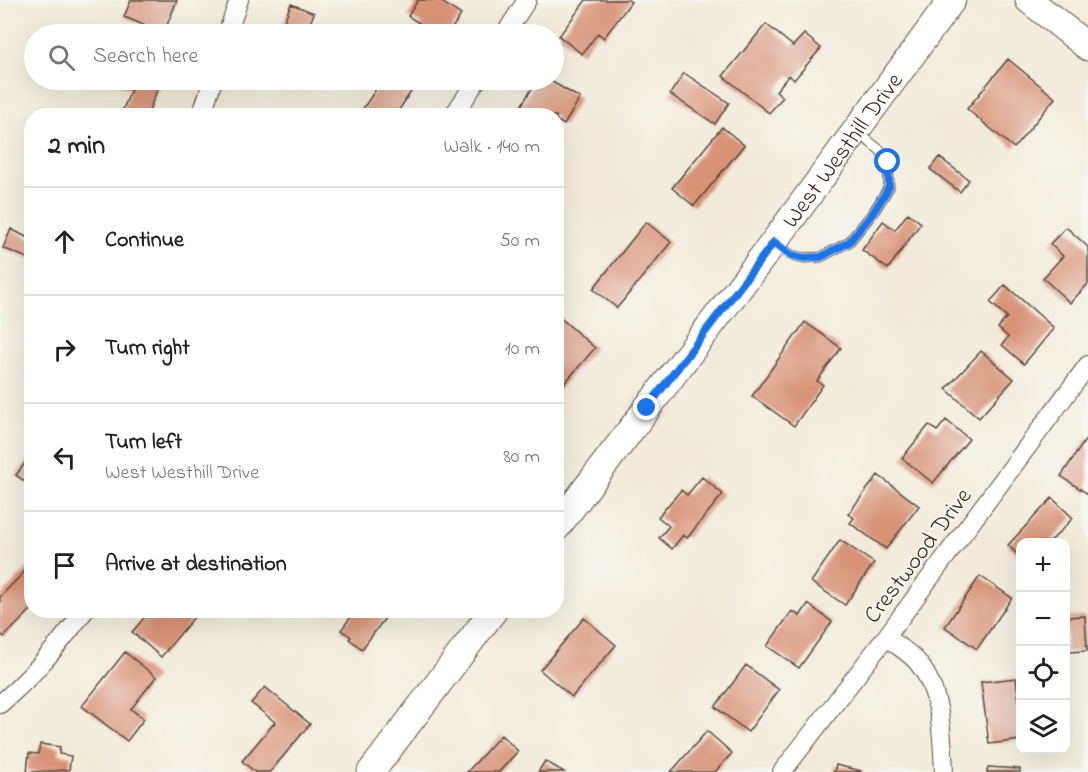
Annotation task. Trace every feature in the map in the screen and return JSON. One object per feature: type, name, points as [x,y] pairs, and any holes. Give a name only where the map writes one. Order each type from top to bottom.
[{"type":"street","points":[[231,24],[239,0]]},
{"type":"street","points":[[511,24],[527,0]]},
{"type":"street","name":"West Westhill Drive","points":[[564,518],[774,242],[952,0]]},
{"type":"street","points":[[1029,0],[1088,47]]},
{"type":"street","points":[[204,108],[210,90]]},
{"type":"street","points":[[458,108],[470,90]]},
{"type":"street","name":"Crestwood Drive","points":[[782,772],[886,637],[1088,364]]},
{"type":"street","points":[[0,704],[26,682],[54,652],[79,618]]},
{"type":"street","points":[[370,772],[488,618]]},
{"type":"street","points":[[886,637],[919,663],[931,686],[942,735],[944,772]]},
{"type":"lane","points":[[774,242],[791,255],[804,258],[821,257],[849,242],[873,213],[889,187],[888,162],[880,150],[855,130]]},
{"type":"building","points":[[131,0],[177,0],[168,24],[142,24],[124,17]]},
{"type":"building","points":[[418,0],[439,0],[461,15],[455,24],[420,24],[408,16]]},
{"type":"building","points":[[586,0],[628,0],[631,2],[604,38],[598,33],[582,54],[564,40],[564,29]]},
{"type":"building","points":[[291,4],[314,13],[310,24],[283,24]]},
{"type":"building","points":[[766,24],[793,46],[804,34],[821,48],[794,80],[789,75],[776,91],[783,97],[769,113],[723,76]]},
{"type":"building","points":[[1008,59],[1055,98],[1014,148],[967,109]]},
{"type":"building","points":[[684,73],[729,103],[715,124],[670,94]]},
{"type":"building","points":[[564,89],[580,98],[564,125],[564,108],[520,108],[531,90]]},
{"type":"building","points":[[131,90],[157,90],[150,108],[124,108]]},
{"type":"building","points":[[375,90],[412,90],[400,108],[363,108]]},
{"type":"building","points":[[722,127],[744,145],[694,206],[672,188]]},
{"type":"building","points":[[939,157],[969,180],[960,192],[930,169]]},
{"type":"building","points":[[908,213],[921,223],[888,269],[862,250],[883,221],[895,230]]},
{"type":"building","points":[[646,222],[671,242],[617,308],[593,289]]},
{"type":"building","points":[[1066,227],[1088,247],[1088,284],[1070,303],[1043,278],[1063,256],[1050,244]]},
{"type":"building","points":[[11,229],[24,236],[24,257],[3,248]]},
{"type":"building","points":[[1005,285],[1054,328],[1024,364],[1002,345],[1008,337],[998,328],[1007,317],[990,302]]},
{"type":"building","points":[[564,321],[595,348],[564,384]]},
{"type":"building","points":[[805,322],[841,348],[817,381],[823,385],[794,426],[752,396]]},
{"type":"building","points":[[981,351],[1014,379],[979,418],[946,389]]},
{"type":"building","points":[[946,420],[969,439],[933,483],[902,458],[929,425],[937,431]]},
{"type":"building","points":[[1088,436],[1088,494],[1061,476]]},
{"type":"building","points":[[24,464],[24,481],[16,475]]},
{"type":"building","points":[[878,475],[919,506],[886,549],[850,523],[854,518],[848,514]]},
{"type":"building","points":[[702,477],[723,494],[687,538],[683,535],[672,549],[659,538],[669,526],[658,517],[681,490],[687,495]]},
{"type":"building","points":[[1052,498],[1073,518],[1054,538],[1016,538],[1016,553],[1008,545]]},
{"type":"building","points":[[840,540],[874,563],[845,605],[811,582]]},
{"type":"building","points":[[24,572],[24,617],[4,637],[0,633],[0,597]]},
{"type":"building","points":[[980,576],[1012,598],[977,649],[945,627]]},
{"type":"building","points":[[808,604],[832,622],[799,668],[767,646],[792,611],[800,616]]},
{"type":"building","points":[[1085,616],[1087,651],[1070,652],[1070,617]]},
{"type":"building","points":[[144,618],[193,618],[161,657],[132,632]]},
{"type":"building","points":[[350,618],[385,618],[362,649],[341,630]]},
{"type":"building","points":[[584,618],[616,645],[572,697],[540,670]]},
{"type":"building","points":[[125,652],[156,677],[131,709],[144,719],[127,741],[82,706]]},
{"type":"building","points":[[746,665],[779,690],[748,732],[715,707]]},
{"type":"building","points":[[1016,678],[1016,741],[989,744],[981,682]]},
{"type":"building","points":[[265,687],[310,724],[270,772],[255,772],[242,761],[275,722],[251,703]]},
{"type":"building","points":[[707,731],[732,753],[715,772],[671,772]]},
{"type":"building","points":[[501,735],[518,751],[499,772],[467,772]]},
{"type":"building","points":[[40,744],[60,747],[59,754],[71,756],[69,770],[27,772],[29,753],[38,754]]},
{"type":"building","points":[[545,761],[564,772],[538,772]]},
{"type":"building","points":[[836,765],[861,771],[834,772]]},
{"type":"building","points":[[988,767],[1020,769],[1020,772],[987,772]]},
{"type":"route","points":[[647,408],[774,242],[791,255],[804,258],[821,257],[849,242],[873,213],[889,187],[888,162]]}]
